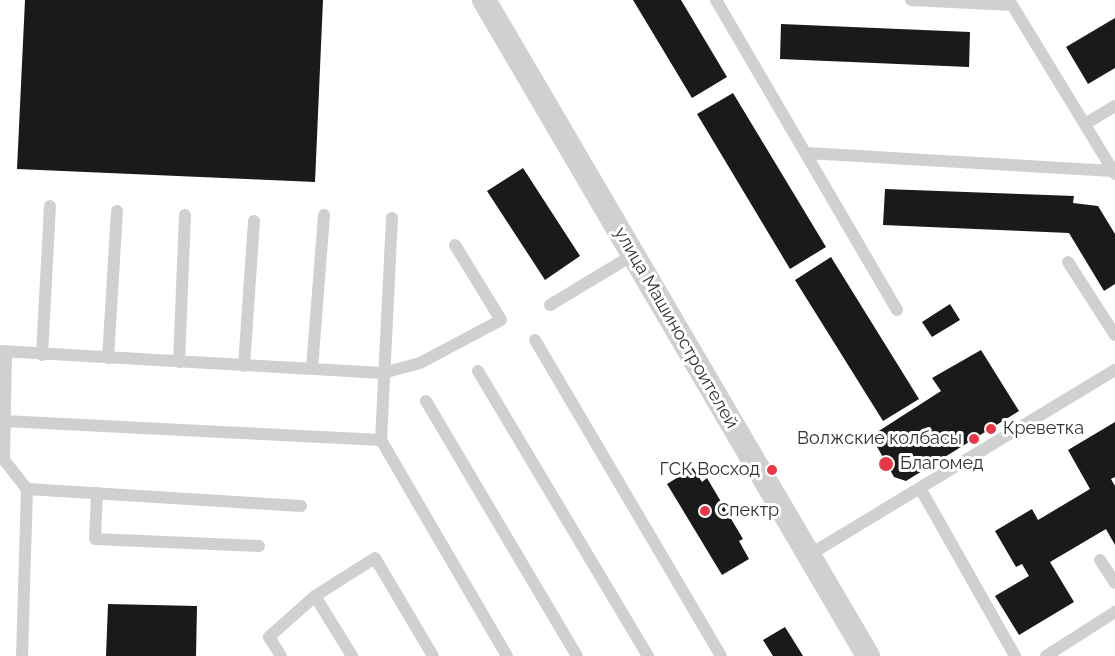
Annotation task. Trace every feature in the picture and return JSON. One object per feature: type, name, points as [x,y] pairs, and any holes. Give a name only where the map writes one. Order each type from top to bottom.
[{"type":"street","name":"улица Машиностроителей","points":[[484,0],[868,656]]},
{"type":"lane","points":[[716,0],[897,310]]},
{"type":"lane","points":[[911,0],[1010,3],[1114,173]]},
{"type":"lane","points":[[1084,124],[1115,105]]},
{"type":"lane","points":[[807,153],[1114,173]]},
{"type":"lane","points":[[42,355],[50,206]]},
{"type":"lane","points":[[108,358],[117,211]]},
{"type":"lane","points":[[179,362],[185,214]]},
{"type":"lane","points":[[312,369],[324,215]]},
{"type":"lane","points":[[392,218],[381,440],[507,656]]},
{"type":"lane","points":[[244,366],[254,221]]},
{"type":"lane","points":[[22,656],[27,489],[4,460],[3,352],[383,373],[420,363],[501,320],[455,245]]},
{"type":"lane","points":[[550,305],[633,255]]},
{"type":"lane","points":[[1068,262],[1115,335]]},
{"type":"lane","points":[[535,340],[720,656]]},
{"type":"lane","points":[[809,555],[1115,370]]},
{"type":"lane","points":[[478,371],[648,656]]},
{"type":"lane","points":[[426,401],[577,656]]},
{"type":"lane","points":[[4,421],[381,440]]},
{"type":"lane","points":[[920,488],[1015,656]]},
{"type":"lane","points":[[27,489],[301,506]]},
{"type":"lane","points":[[97,494],[95,539],[259,546]]},
{"type":"lane","points":[[280,656],[269,637],[315,596],[375,558],[433,656]]},
{"type":"lane","points":[[1100,560],[1115,584]]},
{"type":"lane","points":[[315,596],[352,656]]},
{"type":"lane","points":[[1046,656],[1115,612]]},
{"type":"building","points":[[25,0],[323,0],[315,182],[17,169]]},
{"type":"building","points":[[633,0],[681,0],[727,77],[692,98]]},
{"type":"building","points":[[1115,18],[1115,68],[1088,84],[1066,47]]},
{"type":"building","points":[[781,24],[970,32],[969,67],[780,59]]},
{"type":"building","points":[[733,93],[826,247],[790,269],[697,114]]},
{"type":"building","points":[[523,168],[580,256],[545,280],[487,191]]},
{"type":"building","points":[[885,189],[1074,196],[1073,203],[1098,206],[1115,234],[1115,284],[1104,291],[1069,233],[883,225]]},
{"type":"building","points":[[831,257],[919,399],[883,421],[795,280]]},
{"type":"building","points":[[950,304],[960,320],[932,337],[922,322]]},
{"type":"building","points":[[981,350],[1019,411],[906,481],[894,477],[871,436],[941,391],[932,378]]},
{"type":"building","points":[[1115,422],[1115,477],[1111,479],[1115,486],[1115,545],[1106,529],[1050,562],[1074,602],[1019,635],[995,596],[1029,576],[1022,564],[1016,567],[995,531],[1032,509],[1038,520],[1090,489],[1068,450]]},
{"type":"building","name":"Спектр","points":[[693,468],[702,482],[707,478],[743,539],[739,541],[749,559],[722,575],[667,484]]},
{"type":"building","points":[[108,604],[197,606],[196,656],[106,656]]},
{"type":"building","points":[[785,627],[803,656],[773,656],[763,640]]},
{"type":"place","name":"Креветка","points":[[991,429]]},
{"type":"place","name":"Волжские колбасы","points":[[974,439]]},
{"type":"place","name":"Благомед","points":[[886,464]]},
{"type":"place","name":"ГСК Восход","points":[[772,470]]},
{"type":"place","name":"Спектр","points":[[705,511]]}]
